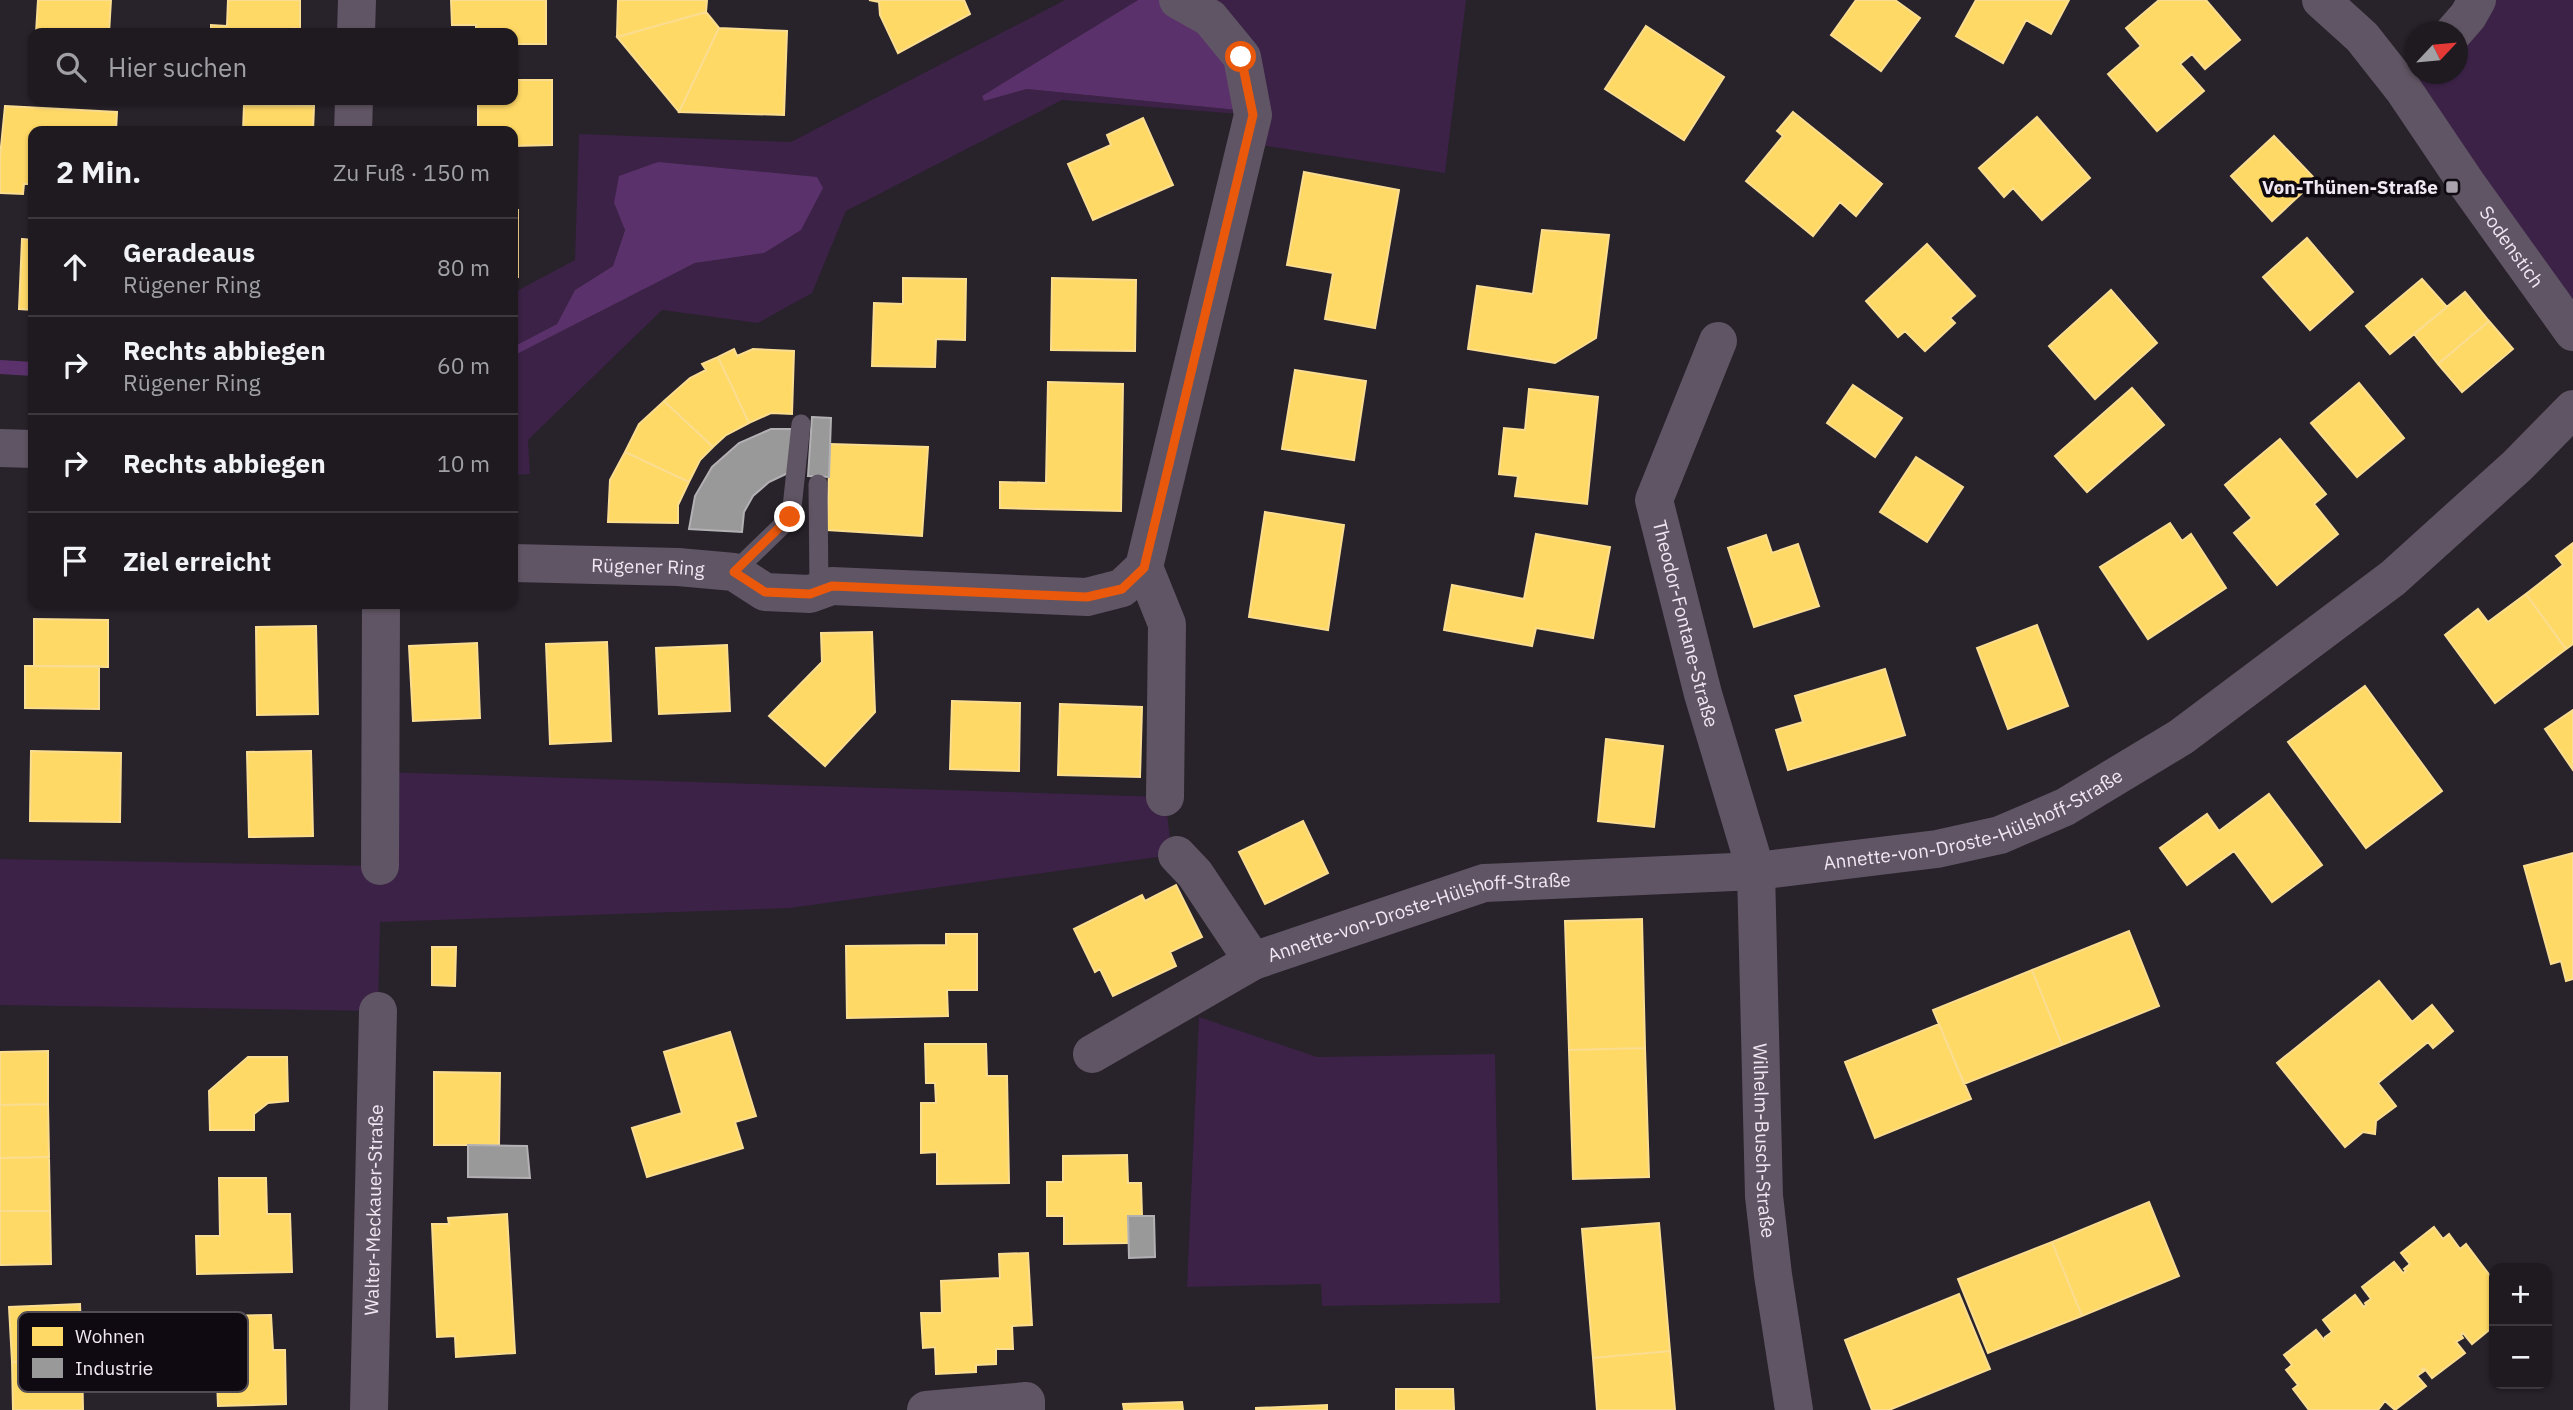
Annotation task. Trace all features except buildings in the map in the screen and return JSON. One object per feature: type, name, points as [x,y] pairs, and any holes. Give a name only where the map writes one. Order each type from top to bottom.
[{"type":"street","points":[[356,28],[357,0]]},
{"type":"street","points":[[1165,797],[1167,624],[1144,568],[1253,115],[1241,57],[1210,18],[1178,0]]},
{"type":"street","name":"Sodenstich","points":[[2321,0],[2405,76]]},
{"type":"street","points":[[2464,21],[2477,0]]},
{"type":"street","name":"Sodenstich","points":[[2412,84],[2467,184],[2573,332]]},
{"type":"street","points":[[353,126],[354,105]]},
{"type":"street","name":"Theodor-Fontane-Straße","points":[[1717,341],[1654,500],[1703,694],[1756,870]]},
{"type":"street","name":"Annette-von-Droste-Hülshoff-Straße","points":[[1093,1054],[1253,961],[1484,883],[1756,870],[1937,849],[2000,835],[2065,807],[2180,737],[2393,578],[2517,466],[2573,410]]},
{"type":"street","points":[[0,448],[28,449]]},
{"type":"street","name":"Rügener Ring","points":[[518,563],[734,572],[765,592],[810,594],[832,586],[1087,597],[1122,589],[1144,568]]},
{"type":"street","points":[[380,866],[381,609]]},
{"type":"street","name":"Annette-von-Droste-Hülshoff-Straße","points":[[1177,855],[1195,874],[1253,961]]},
{"type":"street","name":"Wilhelm-Busch-Straße","points":[[1756,870],[1764,1196],[1794,1410]]},
{"type":"street","name":"Walter-Meckauer-Straße","points":[[369,1410],[378,1012]]},
{"type":"street","points":[[926,1410],[1026,1401],[1026,1410]]},
{"type":"lane","points":[[734,572],[790,517],[801,424]]},
{"type":"lane","points":[[818,484],[819,591]]},
{"type":"shaded area","points":[[1065,0],[1138,0],[982,96],[984,101],[1027,89],[1247,111],[1169,0],[1466,0],[1445,173],[1247,143],[1253,115],[1062,100],[846,211],[812,293],[758,323],[662,310],[528,440],[530,474],[518,475],[518,353],[695,263],[764,253],[614,203],[625,229],[613,266],[575,290],[557,324],[518,344],[518,290],[575,260],[579,134],[791,142]]},
{"type":"shaded area","points":[[1138,0],[1169,0],[1235,61],[1247,111],[1027,89],[984,101],[982,96]]},
{"type":"shaded area","points":[[2477,0],[2573,0],[2573,332],[2403,89],[2408,84],[2468,84],[2468,21],[2465,21]]},
{"type":"shaded area","points":[[658,162],[817,177],[823,188],[801,230],[764,253],[695,263],[518,353],[518,344],[557,324],[575,290],[613,266],[625,230],[614,203],[619,176]]},
{"type":"shaded area","points":[[381,772],[1165,797],[1172,855],[790,908],[380,922],[378,1011],[0,1005],[0,859],[380,866]]},
{"type":"shaded area","points":[[1199,1017],[1317,1057],[1495,1054],[1500,1303],[1322,1306],[1321,1284],[1187,1287]]},
{"type":"waterway","points":[[0,367],[28,369]]},
{"type":"place","name":"Von-Thünen-Straße","points":[[2452,187]]},
{"type":"route","points":[[790,517],[734,572],[765,592],[810,594],[832,586],[1087,597],[1122,589],[1144,568],[1253,115],[1241,57]]}]
